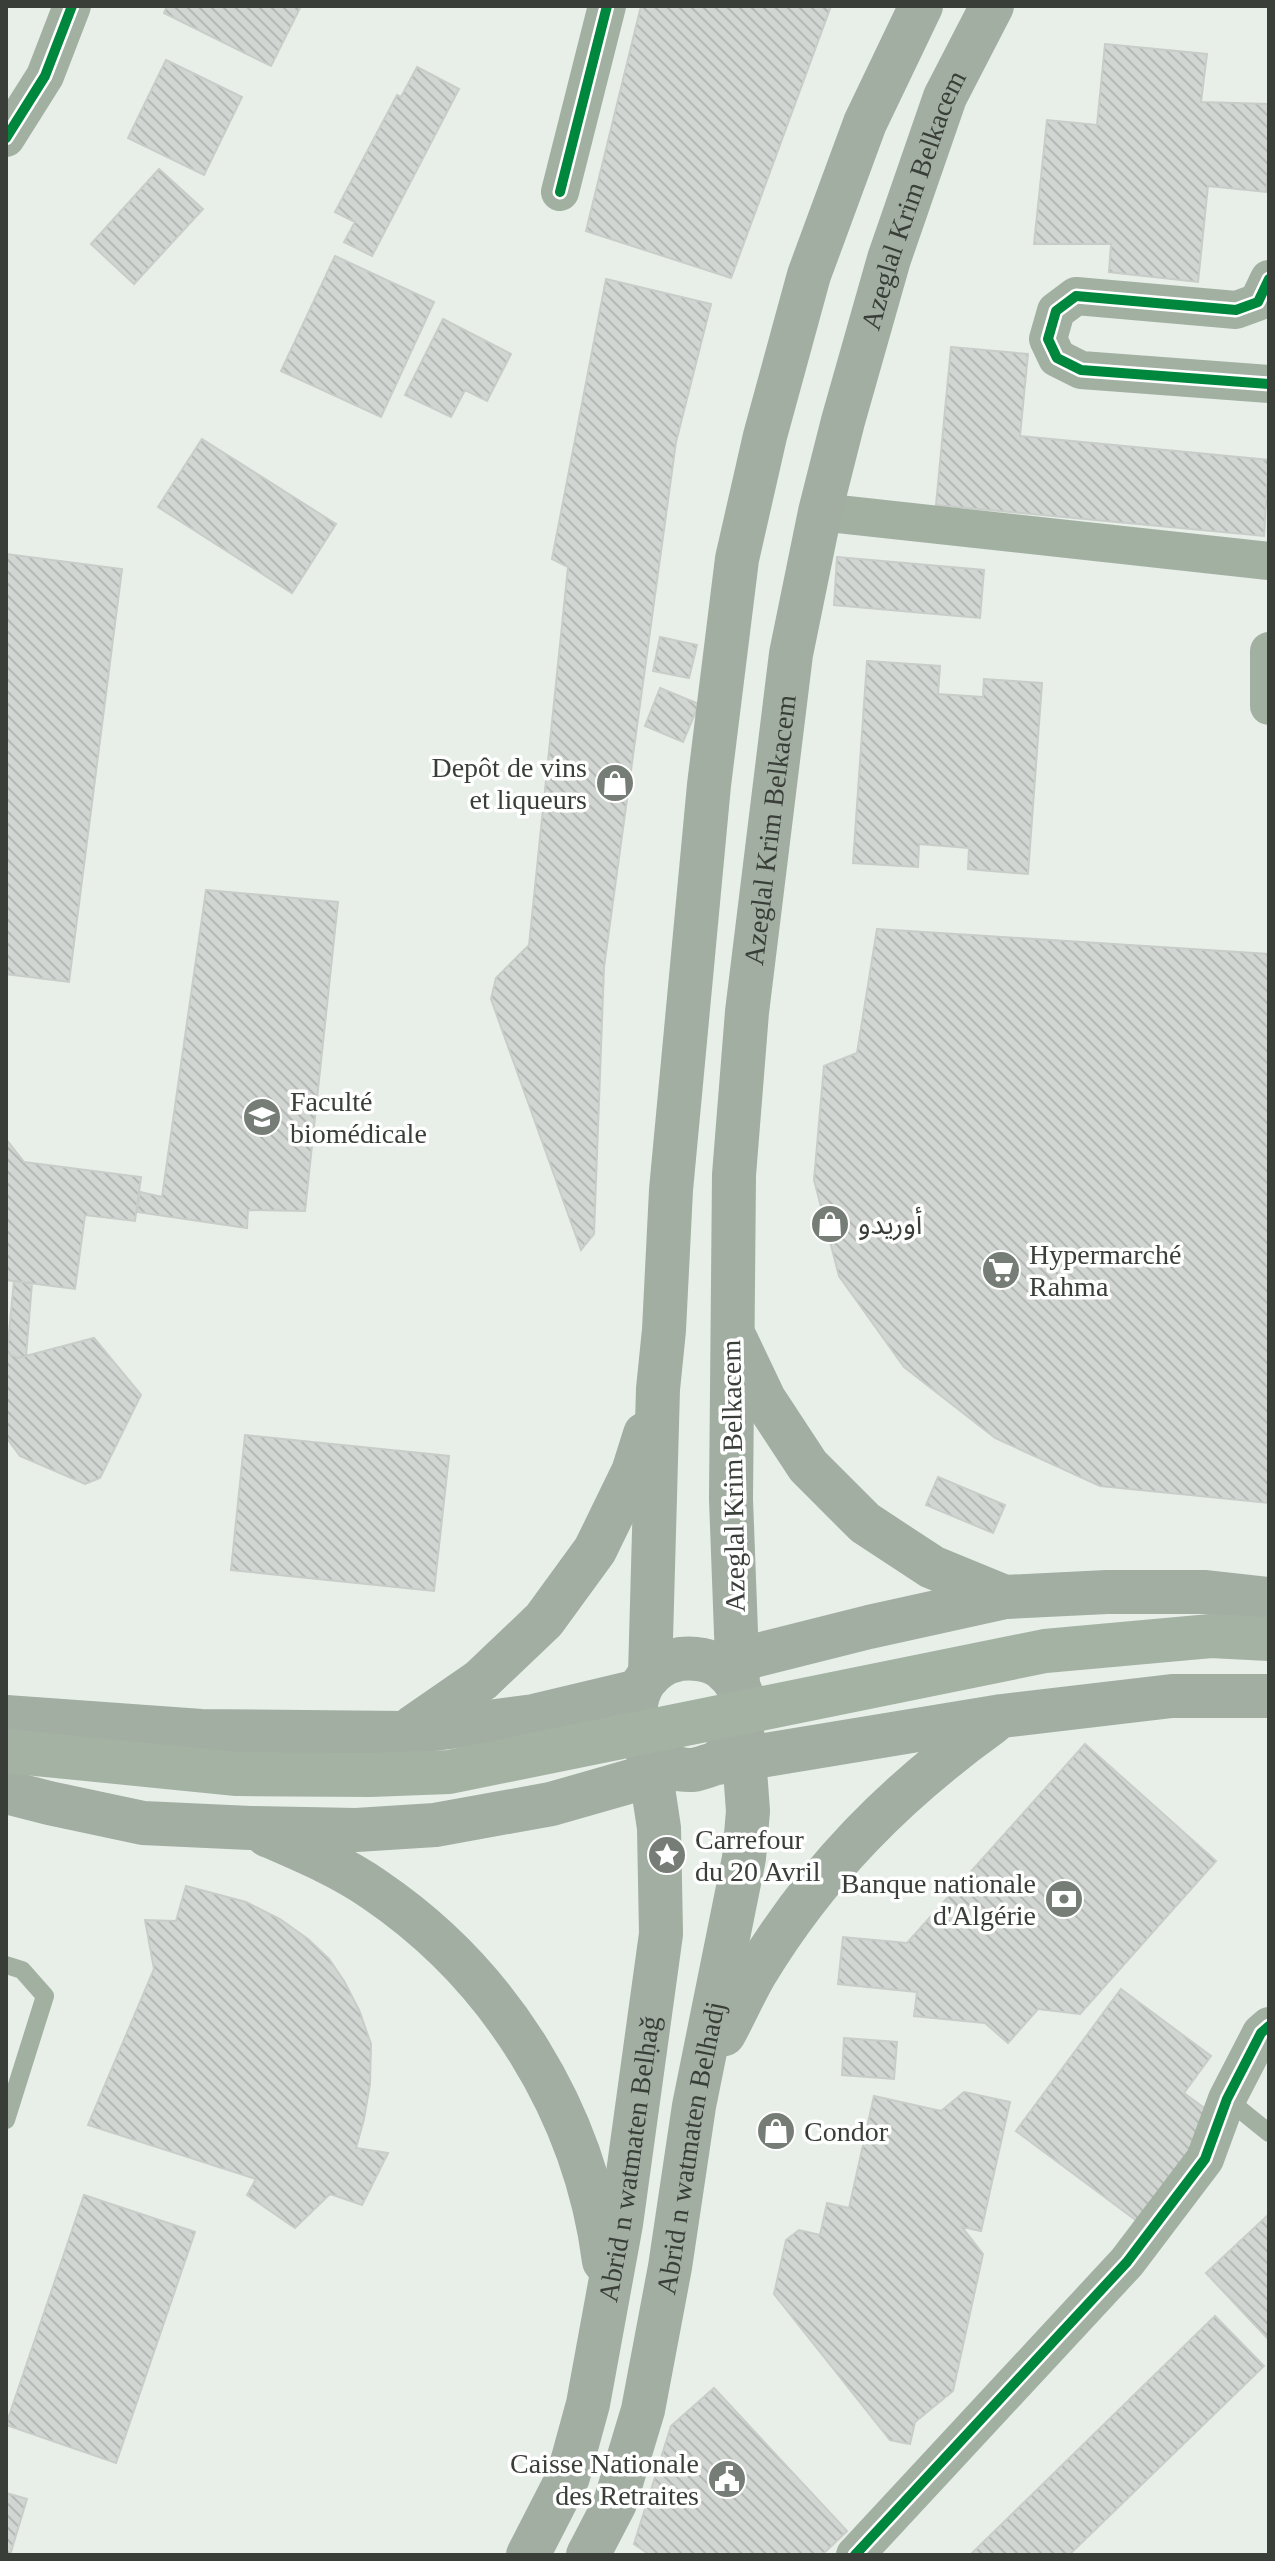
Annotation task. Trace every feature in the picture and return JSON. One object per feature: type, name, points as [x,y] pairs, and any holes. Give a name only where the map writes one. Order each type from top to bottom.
[{"type":"main road","points":[[697,1757],[637,1731],[635,1711],[645,1683],[658,1389],[671,1190],[709,785],[737,559],[765,436],[809,275],[865,123],[921,6]]},
{"type":"main road","name":"Azeglal Krim Belkacem","points":[[731,1671],[734,1175],[747,1012],[791,654],[820,512],[889,259],[945,97],[992,6]]},
{"type":"main road","points":[[731,1331],[764,1399],[808,1466],[865,1523],[932,1567],[1005,1597]]},
{"type":"main road","points":[[404,1733],[481,1680],[553,1608],[595,1550],[633,1472],[658,1389]]},
{"type":"main road","points":[[6,1717],[201,1731],[404,1733],[534,1716],[645,1683],[665,1663],[684,1658],[703,1660],[731,1671],[869,1627],[1005,1597],[1107,1592],[1206,1592],[1269,1599]]},
{"type":"main road","points":[[6,1751],[237,1774],[449,1772],[1045,1651],[1211,1636],[1269,1639]]},
{"type":"main road","points":[[697,1757],[745,1711],[731,1671]]},
{"type":"main road","points":[[6,1792],[143,1823],[356,1830],[435,1825],[551,1804],[697,1757],[1172,1696],[1269,1696]]},
{"type":"main road","points":[[694,2106],[721,2039],[755,1975],[794,1915],[839,1857],[889,1805],[943,1758],[1002,1716]]},
{"type":"main road","name":"Abrid n watmaten Belhadj","points":[[588,2555],[615,2503],[643,2410],[670,2267],[694,2106],[744,1858],[748,1811],[697,1757]]},
{"type":"main road","name":"Abrid n watmaten Belḥaǧ","points":[[528,2555],[568,2477],[588,2404],[609,2299],[661,1934],[659,1828],[697,1757]]},
{"type":"main road","points":[[250,1828],[315,1855],[363,1883],[430,1932],[479,1982],[521,2037],[556,2097],[583,2162],[600,2230],[609,2299]]},
{"type":"street","points":[[6,138],[45,76],[72,6]]},
{"type":"street","points":[[560,192],[607,6]]},
{"type":"street","points":[[1269,279],[1258,302],[1236,310],[1076,296],[1056,311],[1048,339],[1057,358],[1081,370],[1269,384]]},
{"type":"street","points":[[820,512],[1269,561]]},
{"type":"street","points":[[1269,651],[1269,706]]},
{"type":"street","points":[[855,2555],[1127,2262],[1205,2159],[1227,2099],[1261,2033],[1269,2026]]},
{"type":"lane","points":[[6,1965],[22,1970],[45,1996],[6,2120]]},
{"type":"lane","points":[[1227,2099],[1269,2133]]},
{"type":"building","points":[[167,6],[301,6],[271,66],[164,13]]},
{"type":"building","points":[[641,6],[831,6],[731,278],[586,231]]},
{"type":"building","points":[[1105,44],[1207,54],[1201,102],[1269,104],[1266,192],[1208,186],[1198,282],[1109,272],[1111,244],[1034,244],[1047,120],[1097,125]]},
{"type":"building","points":[[166,60],[242,97],[204,175],[128,138]]},
{"type":"building","points":[[417,67],[459,89],[372,256],[344,242],[355,222],[335,212],[397,95],[401,97]]},
{"type":"building","points":[[159,169],[203,209],[134,284],[91,244]]},
{"type":"building","points":[[335,256],[434,302],[381,417],[281,371]]},
{"type":"building","points":[[606,279],[711,304],[676,442],[604,967],[594,1234],[581,1250],[491,999],[496,978],[529,945],[568,567],[552,559]]},
{"type":"building","points":[[443,319],[511,354],[487,401],[465,390],[451,417],[405,395]]},
{"type":"building","points":[[951,347],[1028,354],[1020,436],[1269,460],[1264,536],[936,505]]},
{"type":"building","points":[[202,439],[336,524],[292,593],[158,507]]},
{"type":"building","points":[[6,554],[122,569],[69,982],[6,974]]},
{"type":"building","points":[[837,557],[984,570],[980,618],[834,605]]},
{"type":"building","points":[[660,637],[697,645],[689,678],[653,671]]},
{"type":"building","points":[[867,661],[940,666],[938,694],[983,697],[984,679],[1042,683],[1028,874],[968,869],[969,848],[919,844],[918,867],[853,863]]},
{"type":"building","points":[[660,688],[699,704],[683,742],[645,726]]},
{"type":"building","points":[[206,890],[338,902],[305,1211],[248,1210],[247,1228],[137,1212],[140,1192],[162,1197]]},
{"type":"building","points":[[877,929],[1269,954],[1269,1503],[1100,1486],[995,1438],[904,1367],[839,1276],[814,1180],[824,1066],[857,1053]]},
{"type":"building","points":[[6,1139],[24,1162],[141,1177],[135,1221],[85,1215],[75,1289],[6,1280]]},
{"type":"building","points":[[14,1281],[32,1283],[26,1356],[18,1358],[7,1353]]},
{"type":"building","points":[[94,1338],[141,1395],[100,1478],[85,1484],[20,1456],[6,1437],[6,1352],[18,1358]]},
{"type":"building","points":[[245,1435],[449,1456],[434,1591],[231,1570]]},
{"type":"building","points":[[938,1477],[1005,1505],[993,1533],[926,1505]]},
{"type":"building","name":"Banque nationale d'Algérie","points":[[1085,1744],[1216,1861],[1080,2014],[1038,2009],[1008,2043],[985,2023],[914,2016],[917,1992],[838,1984],[843,1937],[907,1943]]},
{"type":"building","points":[[186,1886],[246,1902],[280,1919],[329,1959],[344,1981],[371,2044],[370,2084],[356,2148],[388,2153],[362,2205],[330,2194],[295,2228],[247,2195],[256,2179],[88,2125],[154,1969],[145,1920],[176,1921]]},
{"type":"building","points":[[1121,1989],[1211,2056],[1184,2093],[1215,2116],[1137,2221],[1016,2131]]},
{"type":"building","points":[[844,2038],[897,2042],[894,2079],[842,2075]]},
{"type":"building","points":[[964,2092],[1010,2102],[981,2231],[962,2227],[983,2254],[953,2391],[915,2422],[910,2444],[890,2440],[774,2294],[786,2240],[799,2230],[820,2235],[827,2203],[849,2208],[874,2096],[941,2111]]},
{"type":"building","points":[[84,2195],[195,2232],[116,2463],[6,2425]]},
{"type":"building","points":[[1269,2214],[1269,2340],[1206,2273]]},
{"type":"building","points":[[1215,2316],[1264,2366],[1069,2555],[970,2555]]},
{"type":"building","name":"Caisse Nationale des Retraites","points":[[714,2388],[847,2531],[822,2555],[650,2555],[634,2544],[671,2426]]},
{"type":"building","points":[[6,2493],[27,2499],[10,2555],[6,2555]]},
{"type":"cycle path","points":[[6,138],[45,76],[72,6]]},
{"type":"cycle path","points":[[560,192],[607,6]]},
{"type":"cycle path","points":[[1269,279],[1258,302],[1236,310],[1076,296],[1056,311],[1048,339],[1057,358],[1081,370],[1269,384]]},
{"type":"cycle path","points":[[855,2555],[1127,2262],[1205,2159],[1227,2099],[1261,2033],[1269,2026]]},
{"type":"place","name":"Depôt de vins et liqueurs","points":[[615,783]]},
{"type":"place","name":"Faculté biomédicale","points":[[262,1117]]},
{"type":"place","name":"أوريدو","points":[[830,1224]]},
{"type":"place","name":"Hypermarché Rahma","points":[[1001,1270]]},
{"type":"place","name":"Carrefour du 20 Avril","points":[[667,1855]]},
{"type":"place","name":"Banque nationale d'Algérie","points":[[1064,1899]]},
{"type":"place","name":"Condor","points":[[776,2131]]},
{"type":"place","name":"Caisse Nationale des Retraites","points":[[727,2479]]}]
